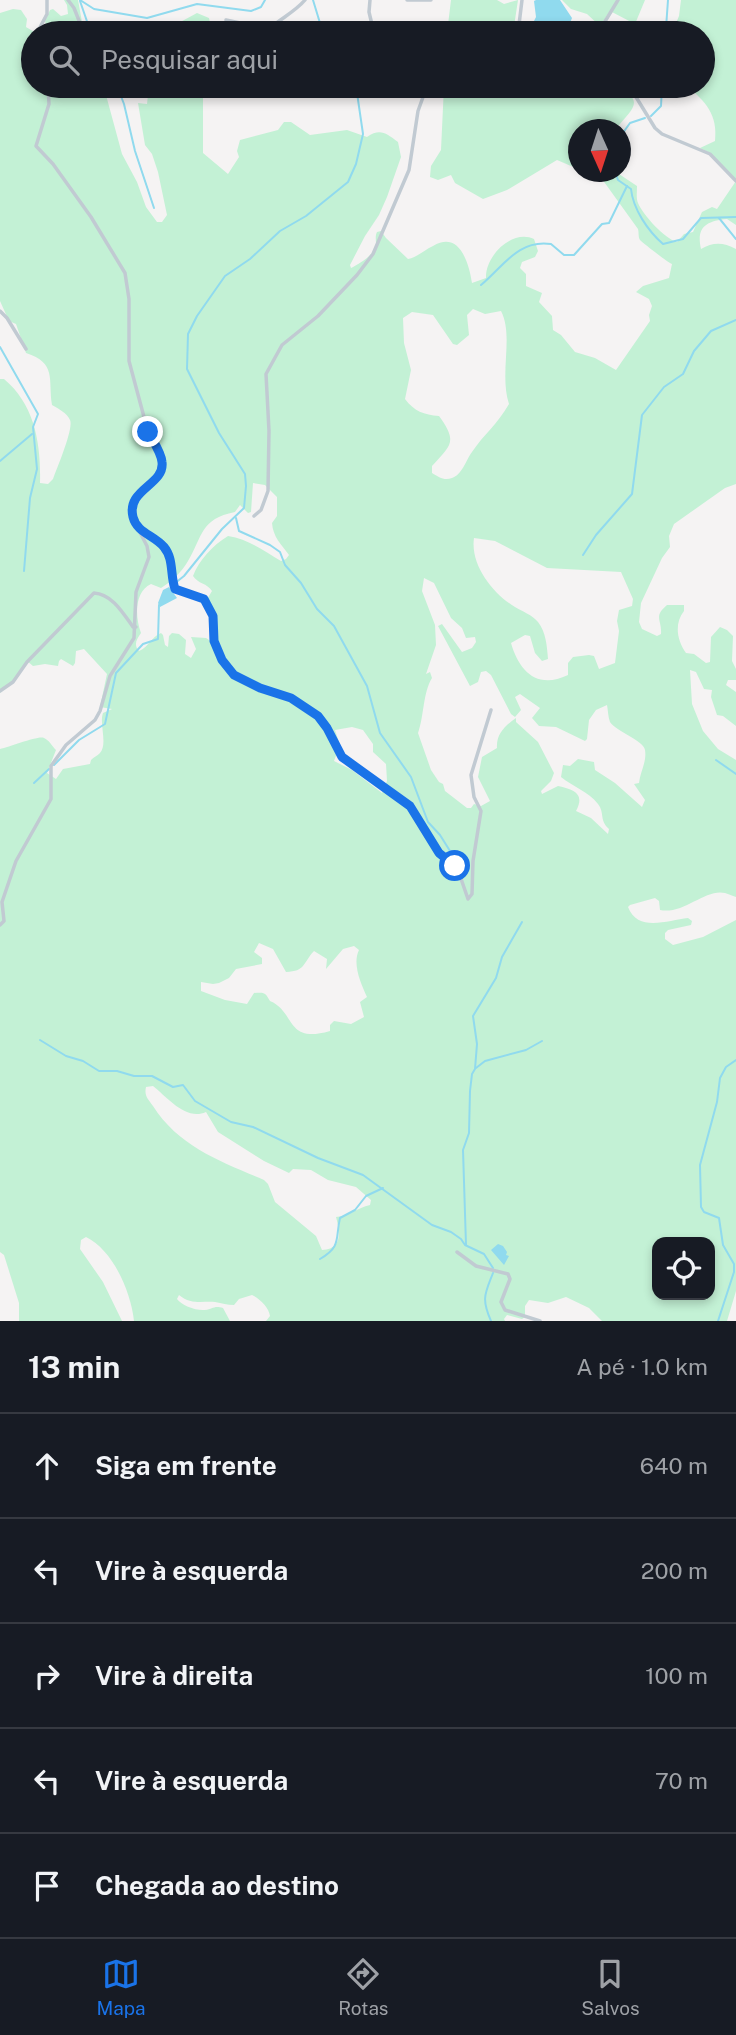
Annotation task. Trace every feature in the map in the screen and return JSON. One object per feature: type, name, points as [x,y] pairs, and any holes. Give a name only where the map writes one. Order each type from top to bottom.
[{"type":"street","points":[[43,21],[47,13],[47,0]]},
{"type":"street","points":[[68,0],[80,21]]},
{"type":"street","points":[[277,21],[305,0]]},
{"type":"street","points":[[370,0],[371,21]]},
{"type":"street","points":[[407,0],[431,0]]},
{"type":"street","points":[[519,21],[522,0]]},
{"type":"street","points":[[605,21],[618,0]]},
{"type":"street","points":[[226,20],[231,21]]},
{"type":"street","points":[[0,925],[4,921],[2,902],[16,861],[51,799],[51,766],[66,745],[95,720],[110,676],[129,648],[136,627],[136,592],[149,557],[147,546],[133,517],[133,505],[139,492],[160,473],[162,462],[148,432],[129,360],[129,299],[123,270],[91,216],[53,164],[36,147],[35,141],[49,104],[49,98]]},
{"type":"street","points":[[254,516],[261,510],[268,491],[266,374],[282,345],[318,316],[373,254],[409,170],[418,111],[423,98]]},
{"type":"street","points":[[637,98],[655,128],[662,134],[710,154],[736,181]]},
{"type":"street","points":[[0,311],[26,349]]},
{"type":"street","points":[[138,529],[162,544],[166,550],[175,589],[200,596],[206,603],[213,618],[214,641],[227,667],[244,681],[291,698],[318,716],[342,757],[410,806],[439,853],[458,870],[468,899],[472,894],[473,861],[481,811],[474,797],[471,775],[491,710]]},
{"type":"street","points":[[0,691],[13,682],[27,662],[94,593],[109,598],[133,627],[136,627]]},
{"type":"street","points":[[457,1252],[476,1266],[508,1274],[510,1279],[501,1302],[505,1310],[540,1321]]},
{"type":"green space","points":[[64,0],[78,0],[82,21],[45,21],[53,9],[61,16],[68,14]]},
{"type":"green space","points":[[451,0],[497,0],[504,4],[518,0],[515,21],[448,21]]},
{"type":"green space","points":[[562,0],[645,0],[636,21],[629,21],[610,11],[603,21],[595,21],[587,14],[571,9]]},
{"type":"green space","points":[[681,0],[736,0],[736,180],[710,153],[700,148],[715,141],[715,124],[700,98],[715,98],[715,21],[677,21]]},
{"type":"green space","points":[[13,9],[21,10],[27,19],[21,21],[21,98],[107,98],[122,154],[137,182],[146,207],[157,222],[162,222],[167,215],[158,172],[152,154],[145,145],[138,103],[147,104],[148,98],[203,98],[203,153],[228,174],[239,157],[237,151],[240,140],[278,130],[284,122],[291,122],[310,135],[347,130],[367,137],[383,133],[398,142],[401,157],[379,215],[365,236],[350,265],[351,268],[373,252],[376,234],[381,231],[408,259],[442,242],[450,242],[461,251],[472,283],[486,278],[490,261],[501,246],[517,238],[534,239],[538,251],[535,257],[522,262],[520,268],[526,274],[526,286],[542,293],[539,302],[552,316],[553,330],[561,335],[575,352],[595,358],[616,370],[650,321],[652,306],[649,299],[636,292],[643,286],[669,278],[672,264],[640,240],[638,229],[604,182],[631,182],[637,186],[637,201],[645,214],[661,232],[677,242],[684,234],[693,232],[702,212],[712,207],[717,209],[736,181],[736,225],[727,219],[713,221],[701,230],[700,241],[701,249],[718,244],[736,249],[736,484],[725,488],[674,524],[669,536],[670,547],[641,603],[639,622],[642,629],[657,636],[661,634],[659,615],[663,609],[667,605],[684,605],[678,627],[680,643],[686,653],[694,654],[706,663],[710,662],[711,637],[720,627],[733,636],[732,661],[736,669],[736,680],[728,680],[726,685],[736,692],[736,726],[723,716],[717,715],[711,697],[712,690],[704,689],[696,672],[690,670],[692,704],[703,731],[718,749],[736,760],[736,897],[718,892],[669,910],[660,910],[659,901],[655,898],[628,907],[639,920],[646,922],[688,918],[692,921],[691,925],[665,933],[665,939],[673,945],[703,937],[736,920],[736,1291],[727,1321],[602,1321],[589,1308],[566,1297],[548,1303],[529,1300],[525,1306],[525,1317],[522,1319],[507,1315],[505,1321],[266,1321],[270,1316],[268,1310],[252,1295],[239,1299],[234,1305],[192,1301],[179,1295],[179,1301],[193,1309],[223,1308],[230,1321],[134,1321],[129,1297],[119,1273],[96,1243],[86,1237],[81,1240],[80,1249],[103,1282],[122,1321],[19,1321],[19,1303],[4,1255],[0,1252],[0,749],[36,738],[46,739],[56,750],[47,773],[56,779],[63,769],[90,764],[100,753],[103,744],[103,713],[112,709],[100,707],[107,674],[84,649],[76,651],[73,666],[61,659],[58,666],[33,666],[27,661],[15,680],[0,693],[0,379],[4,379],[23,401],[34,426],[40,483],[48,484],[53,479],[71,424],[67,415],[52,405],[47,367],[36,357],[26,353],[16,324],[9,321],[0,301],[0,13]],"holes":[[[473,309],[485,314],[501,311],[505,321],[505,380],[509,404],[458,474],[444,479],[432,473],[432,466],[448,448],[449,432],[439,416],[420,412],[405,399],[411,370],[404,343],[403,318],[412,312],[433,315],[453,344],[457,345],[469,335],[467,315]],[[253,483],[265,485],[277,497],[277,516],[272,523],[273,528],[289,555],[281,561],[249,543],[228,536],[207,553],[193,576],[212,591],[206,601],[216,618],[215,644],[206,638],[191,637],[196,649],[191,658],[185,654],[186,640],[179,634],[172,633],[169,636],[168,647],[161,633],[139,651],[136,644],[141,633],[137,606],[141,593],[151,584],[161,588],[169,583],[183,569],[204,530],[215,519],[235,512],[240,505],[248,513],[251,512]],[[474,538],[495,541],[547,568],[621,572],[633,599],[632,606],[619,610],[615,663],[599,669],[594,656],[573,657],[568,663],[568,675],[547,680],[538,679],[524,669],[511,643],[525,635],[530,636],[535,653],[542,661],[548,659],[543,630],[535,619],[491,587],[479,568]],[[424,578],[434,583],[451,618],[462,628],[466,638],[475,637],[476,642],[472,648],[462,652],[442,624],[438,626],[470,686],[478,682],[481,672],[486,671],[515,717],[521,710],[515,697],[520,694],[540,708],[532,718],[539,726],[556,727],[585,741],[589,720],[596,710],[607,705],[610,722],[640,743],[645,750],[639,783],[634,784],[645,800],[642,807],[615,783],[595,770],[594,762],[578,759],[570,766],[563,765],[561,777],[598,804],[604,823],[609,829],[608,834],[591,818],[576,811],[579,797],[574,791],[558,786],[542,794],[541,791],[551,781],[554,773],[538,742],[516,722],[516,718],[502,731],[497,748],[482,757],[478,777],[490,801],[481,806],[474,804],[467,808],[445,791],[443,784],[431,770],[418,733],[432,678],[430,672],[426,674],[436,645],[435,625],[422,591]],[[352,727],[363,730],[373,744],[373,752],[386,764],[387,781],[382,793],[352,770],[334,761],[340,745],[335,730]],[[259,943],[273,949],[286,972],[303,966],[314,951],[327,959],[326,969],[343,949],[354,946],[359,950],[357,968],[367,997],[360,1002],[364,1017],[351,1024],[334,1021],[330,1025],[330,1031],[305,1033],[298,1030],[265,994],[254,993],[247,1004],[225,1000],[201,991],[201,982],[219,983],[229,978],[236,969],[262,964],[262,958],[254,952]],[[153,1086],[184,1111],[199,1114],[206,1112],[218,1132],[264,1161],[289,1173],[293,1169],[311,1170],[328,1180],[356,1187],[371,1200],[370,1205],[336,1217],[339,1234],[337,1243],[334,1247],[322,1250],[316,1236],[275,1202],[264,1180],[202,1152],[175,1132],[146,1095],[146,1087]]]},
{"type":"green space","points":[[197,13],[209,18],[210,21],[182,21]]},
{"type":"green space","points":[[443,98],[632,98],[634,101],[624,119],[568,119],[568,165],[557,160],[507,190],[483,199],[455,183],[451,175],[438,180],[430,177],[431,166],[441,150]]},
{"type":"water","points":[[560,0],[572,18],[571,21],[534,21],[534,1]]},
{"type":"water","points":[[169,587],[177,598],[160,607],[158,603],[163,590]]},
{"type":"water","points":[[498,1244],[503,1246],[509,1256],[504,1265],[491,1250]]},
{"type":"waterway","points":[[80,0],[94,9],[147,18],[197,4],[251,11],[261,7],[265,0]]},
{"type":"waterway","points":[[313,0],[319,21]]},
{"type":"waterway","points":[[666,21],[668,0]]},
{"type":"waterway","points":[[80,1],[87,21]]},
{"type":"waterway","points":[[122,98],[135,151],[154,208]]},
{"type":"waterway","points":[[174,584],[244,508],[246,486],[245,474],[219,433],[187,369],[188,334],[225,276],[250,259],[280,231],[306,216],[348,182],[356,164],[363,134],[358,98]]},
{"type":"waterway","points":[[651,116],[661,106],[661,98]]},
{"type":"waterway","points":[[631,123],[645,118]]},
{"type":"waterway","points":[[621,182],[631,189],[642,219],[663,244],[683,239],[701,218],[736,217]]},
{"type":"waterway","points":[[481,285],[512,256],[529,246],[551,244],[564,255],[574,255],[602,224],[609,223],[627,186]]},
{"type":"waterway","points":[[719,218],[736,239]]},
{"type":"waterway","points":[[583,555],[596,535],[632,494],[642,415],[664,387],[683,374],[694,351],[711,331],[736,320]]},
{"type":"waterway","points":[[0,347],[38,414],[33,427],[37,469],[30,498],[24,571]]},
{"type":"waterway","points":[[0,461],[32,434]]},
{"type":"waterway","points":[[236,518],[239,531],[280,552],[285,565],[301,583],[317,609],[334,626],[367,686],[380,733],[411,777],[428,822],[450,851]]},
{"type":"waterway","points":[[54,765],[79,740],[105,724],[116,673],[143,644],[158,639],[159,605]]},
{"type":"waterway","points":[[716,760],[736,774]]},
{"type":"waterway","points":[[34,783],[49,769]]},
{"type":"waterway","points":[[466,1245],[463,1150],[469,1133],[470,1091],[477,1044],[473,1016],[496,978],[502,957],[522,922]]},
{"type":"waterway","points":[[40,1040],[99,1071],[152,1076],[173,1087],[183,1085],[195,1101],[231,1122],[253,1127],[318,1158],[363,1175],[432,1225],[451,1232],[465,1245],[484,1254],[493,1268]]},
{"type":"waterway","points":[[476,1068],[485,1061],[526,1050],[542,1041]]},
{"type":"waterway","points":[[718,1321],[734,1272],[734,1264],[723,1245],[719,1218],[704,1212],[701,1207],[700,1165],[717,1102],[720,1078],[726,1067],[736,1060]]},
{"type":"waterway","points":[[320,1259],[335,1246],[340,1218],[355,1210],[366,1196],[383,1188]]},
{"type":"waterway","points":[[491,1321],[485,1296],[493,1273]]},
{"type":"route","points":[[148,432],[161,458],[162,470],[138,495],[132,508],[133,519],[138,529],[162,544],[166,550],[175,589],[200,596],[206,603],[212,614],[214,641],[222,660],[234,675],[244,681],[291,698],[318,716],[342,757],[410,806],[439,853],[455,866]]}]
